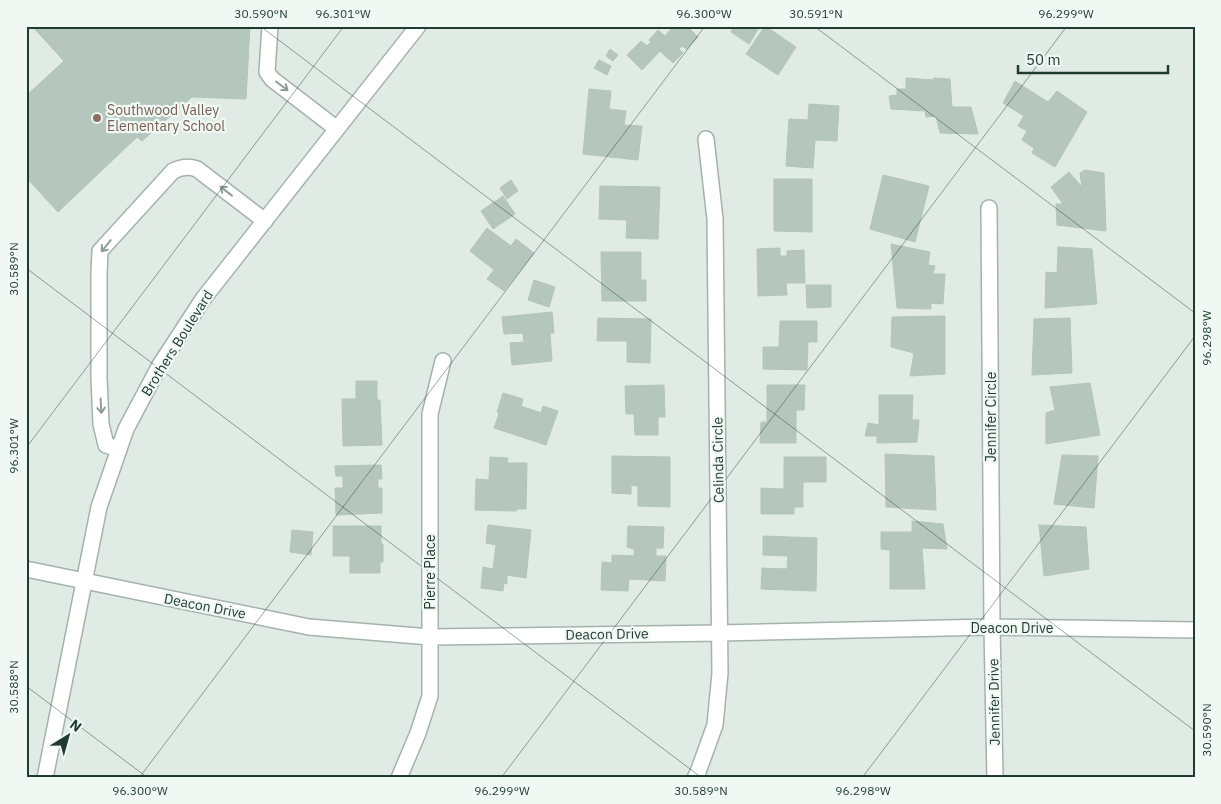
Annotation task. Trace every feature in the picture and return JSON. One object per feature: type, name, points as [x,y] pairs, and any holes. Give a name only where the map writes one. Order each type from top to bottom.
[{"type":"street","points":[[270,26],[268,72],[272,79],[337,130]]},
{"type":"street","name":"Brothers Boulevard","points":[[45,778],[99,507],[126,429],[160,365],[203,299],[418,26]]},
{"type":"street","name":"Celinda Circle","points":[[695,778],[714,725],[720,672],[715,219],[706,139]]},
{"type":"street","points":[[119,449],[106,445],[101,424],[99,378],[100,251],[173,171],[184,167],[197,169],[265,221]]},
{"type":"street","name":"Jennifer Circle","points":[[989,208],[992,627]]},
{"type":"street","name":"Pierre Place","points":[[399,778],[418,733],[430,696],[430,414],[443,361]]},
{"type":"street","name":"Deacon Drive","points":[[26,569],[309,626],[430,637],[992,627],[1195,630]]},
{"type":"street","name":"Jennifer Drive","points":[[992,627],[995,778]]},
{"type":"building","name":"Southwood Valley Elementary School","points":[[32,26],[250,26],[246,99],[192,97],[142,141],[137,137],[58,212],[26,177],[26,96],[64,61]]},
{"type":"building","points":[[670,26],[687,26],[698,37],[687,49],[682,46],[679,49],[683,53],[673,63],[660,51],[642,70],[627,55],[641,41],[647,46],[651,42],[649,40],[658,30],[665,36],[671,29]]},
{"type":"building","points":[[734,26],[760,26],[749,44],[731,32]]},
{"type":"building","points":[[765,26],[796,47],[778,75],[746,54]]},
{"type":"building","points":[[610,49],[618,55],[613,61],[606,56]]},
{"type":"building","points":[[599,60],[611,66],[607,75],[594,68]]},
{"type":"building","points":[[906,78],[950,79],[952,107],[971,107],[978,134],[940,133],[936,116],[926,117],[925,111],[891,109],[889,96],[897,95],[897,89],[906,89]]},
{"type":"building","points":[[1015,81],[1048,102],[1057,91],[1087,112],[1055,167],[1032,153],[1034,148],[1022,140],[1027,131],[1018,126],[1024,116],[1003,103]]},
{"type":"building","points":[[589,89],[611,91],[609,109],[626,111],[624,125],[642,126],[638,160],[583,154]]},
{"type":"building","points":[[809,104],[839,106],[837,141],[815,140],[813,168],[786,166],[789,119],[808,120]]},
{"type":"building","points":[[1085,170],[1104,173],[1106,231],[1057,225],[1056,204],[1063,204],[1051,187],[1069,172],[1082,187],[1080,173]]},
{"type":"building","points":[[883,175],[929,186],[915,242],[870,229]]},
{"type":"building","points":[[774,179],[812,179],[812,232],[774,231]]},
{"type":"building","points":[[511,180],[518,191],[507,199],[500,188]]},
{"type":"building","points":[[600,186],[660,187],[658,239],[626,238],[627,220],[599,219]]},
{"type":"building","points":[[503,196],[515,214],[493,229],[481,211]]},
{"type":"building","points":[[487,228],[511,246],[516,239],[534,253],[504,291],[487,279],[494,270],[470,251]]},
{"type":"building","points":[[891,244],[930,252],[928,265],[935,266],[933,274],[945,274],[943,304],[931,303],[931,309],[897,308]]},
{"type":"building","points":[[1058,247],[1092,249],[1097,304],[1045,308],[1046,272],[1057,273]]},
{"type":"building","points":[[780,248],[780,256],[787,256],[787,251],[804,250],[805,283],[786,283],[787,295],[758,296],[757,249]]},
{"type":"building","points":[[601,252],[641,252],[641,280],[646,280],[646,301],[602,301]]},
{"type":"building","points":[[534,280],[555,287],[549,307],[528,300]]},
{"type":"building","points":[[806,285],[831,285],[831,307],[807,308]]},
{"type":"building","points":[[552,312],[554,333],[550,333],[552,361],[512,365],[510,343],[524,342],[523,333],[504,334],[502,317]]},
{"type":"building","points":[[945,316],[945,374],[910,376],[914,353],[891,347],[892,317]]},
{"type":"building","points":[[598,318],[651,319],[650,363],[627,362],[627,341],[597,341]]},
{"type":"building","points":[[1070,318],[1072,373],[1032,375],[1034,319]]},
{"type":"building","points":[[780,321],[817,321],[817,342],[808,342],[807,370],[763,369],[763,347],[779,347]]},
{"type":"building","points":[[356,381],[377,381],[377,400],[380,400],[382,445],[343,446],[342,399],[356,399]]},
{"type":"building","points":[[1090,383],[1100,435],[1046,444],[1046,413],[1055,410],[1050,387]]},
{"type":"building","points":[[664,385],[665,417],[658,417],[658,435],[635,435],[634,414],[626,414],[625,386]]},
{"type":"building","points":[[767,385],[805,385],[804,410],[796,410],[796,443],[760,443],[761,422],[767,422]]},
{"type":"building","points":[[503,393],[523,399],[521,406],[541,413],[543,406],[558,411],[546,445],[494,428]]},
{"type":"building","points":[[879,395],[913,395],[912,420],[919,420],[917,442],[877,443],[877,436],[865,436],[868,423],[879,425]]},
{"type":"building","points":[[885,454],[934,456],[936,510],[886,507]]},
{"type":"building","points":[[1062,455],[1098,456],[1094,508],[1054,504]]},
{"type":"building","points":[[612,456],[670,457],[670,507],[638,506],[638,486],[631,485],[631,494],[612,493]]},
{"type":"building","points":[[490,457],[508,458],[507,463],[527,463],[526,509],[517,509],[516,511],[475,510],[476,479],[489,480]]},
{"type":"building","points":[[784,457],[826,457],[826,482],[803,482],[803,507],[794,507],[794,514],[761,514],[761,488],[784,489]]},
{"type":"building","points":[[381,465],[382,479],[378,479],[378,488],[382,488],[382,513],[336,515],[335,488],[343,488],[343,476],[336,476],[335,466]]},
{"type":"building","points":[[912,521],[943,524],[947,549],[922,548],[925,589],[890,589],[890,550],[881,549],[881,532],[912,532]]},
{"type":"building","points":[[488,525],[531,530],[526,578],[507,575],[507,584],[504,583],[503,591],[481,588],[483,567],[493,569],[496,545],[486,543]]},
{"type":"building","points":[[1039,525],[1086,527],[1089,569],[1044,576]]},
{"type":"building","points":[[333,526],[381,526],[383,562],[380,562],[380,573],[350,573],[350,556],[333,556]]},
{"type":"building","points":[[628,526],[664,527],[663,548],[656,548],[656,556],[666,556],[665,581],[629,579],[628,591],[601,590],[602,562],[612,563],[612,555],[634,556],[634,549],[627,547]]},
{"type":"building","points":[[292,530],[313,532],[311,555],[290,552]]},
{"type":"building","points":[[763,536],[817,538],[816,591],[761,589],[762,568],[787,569],[788,556],[763,555]]},
{"type":"place","name":"Southwood Valley Elementary School","points":[[97,118]]}]
